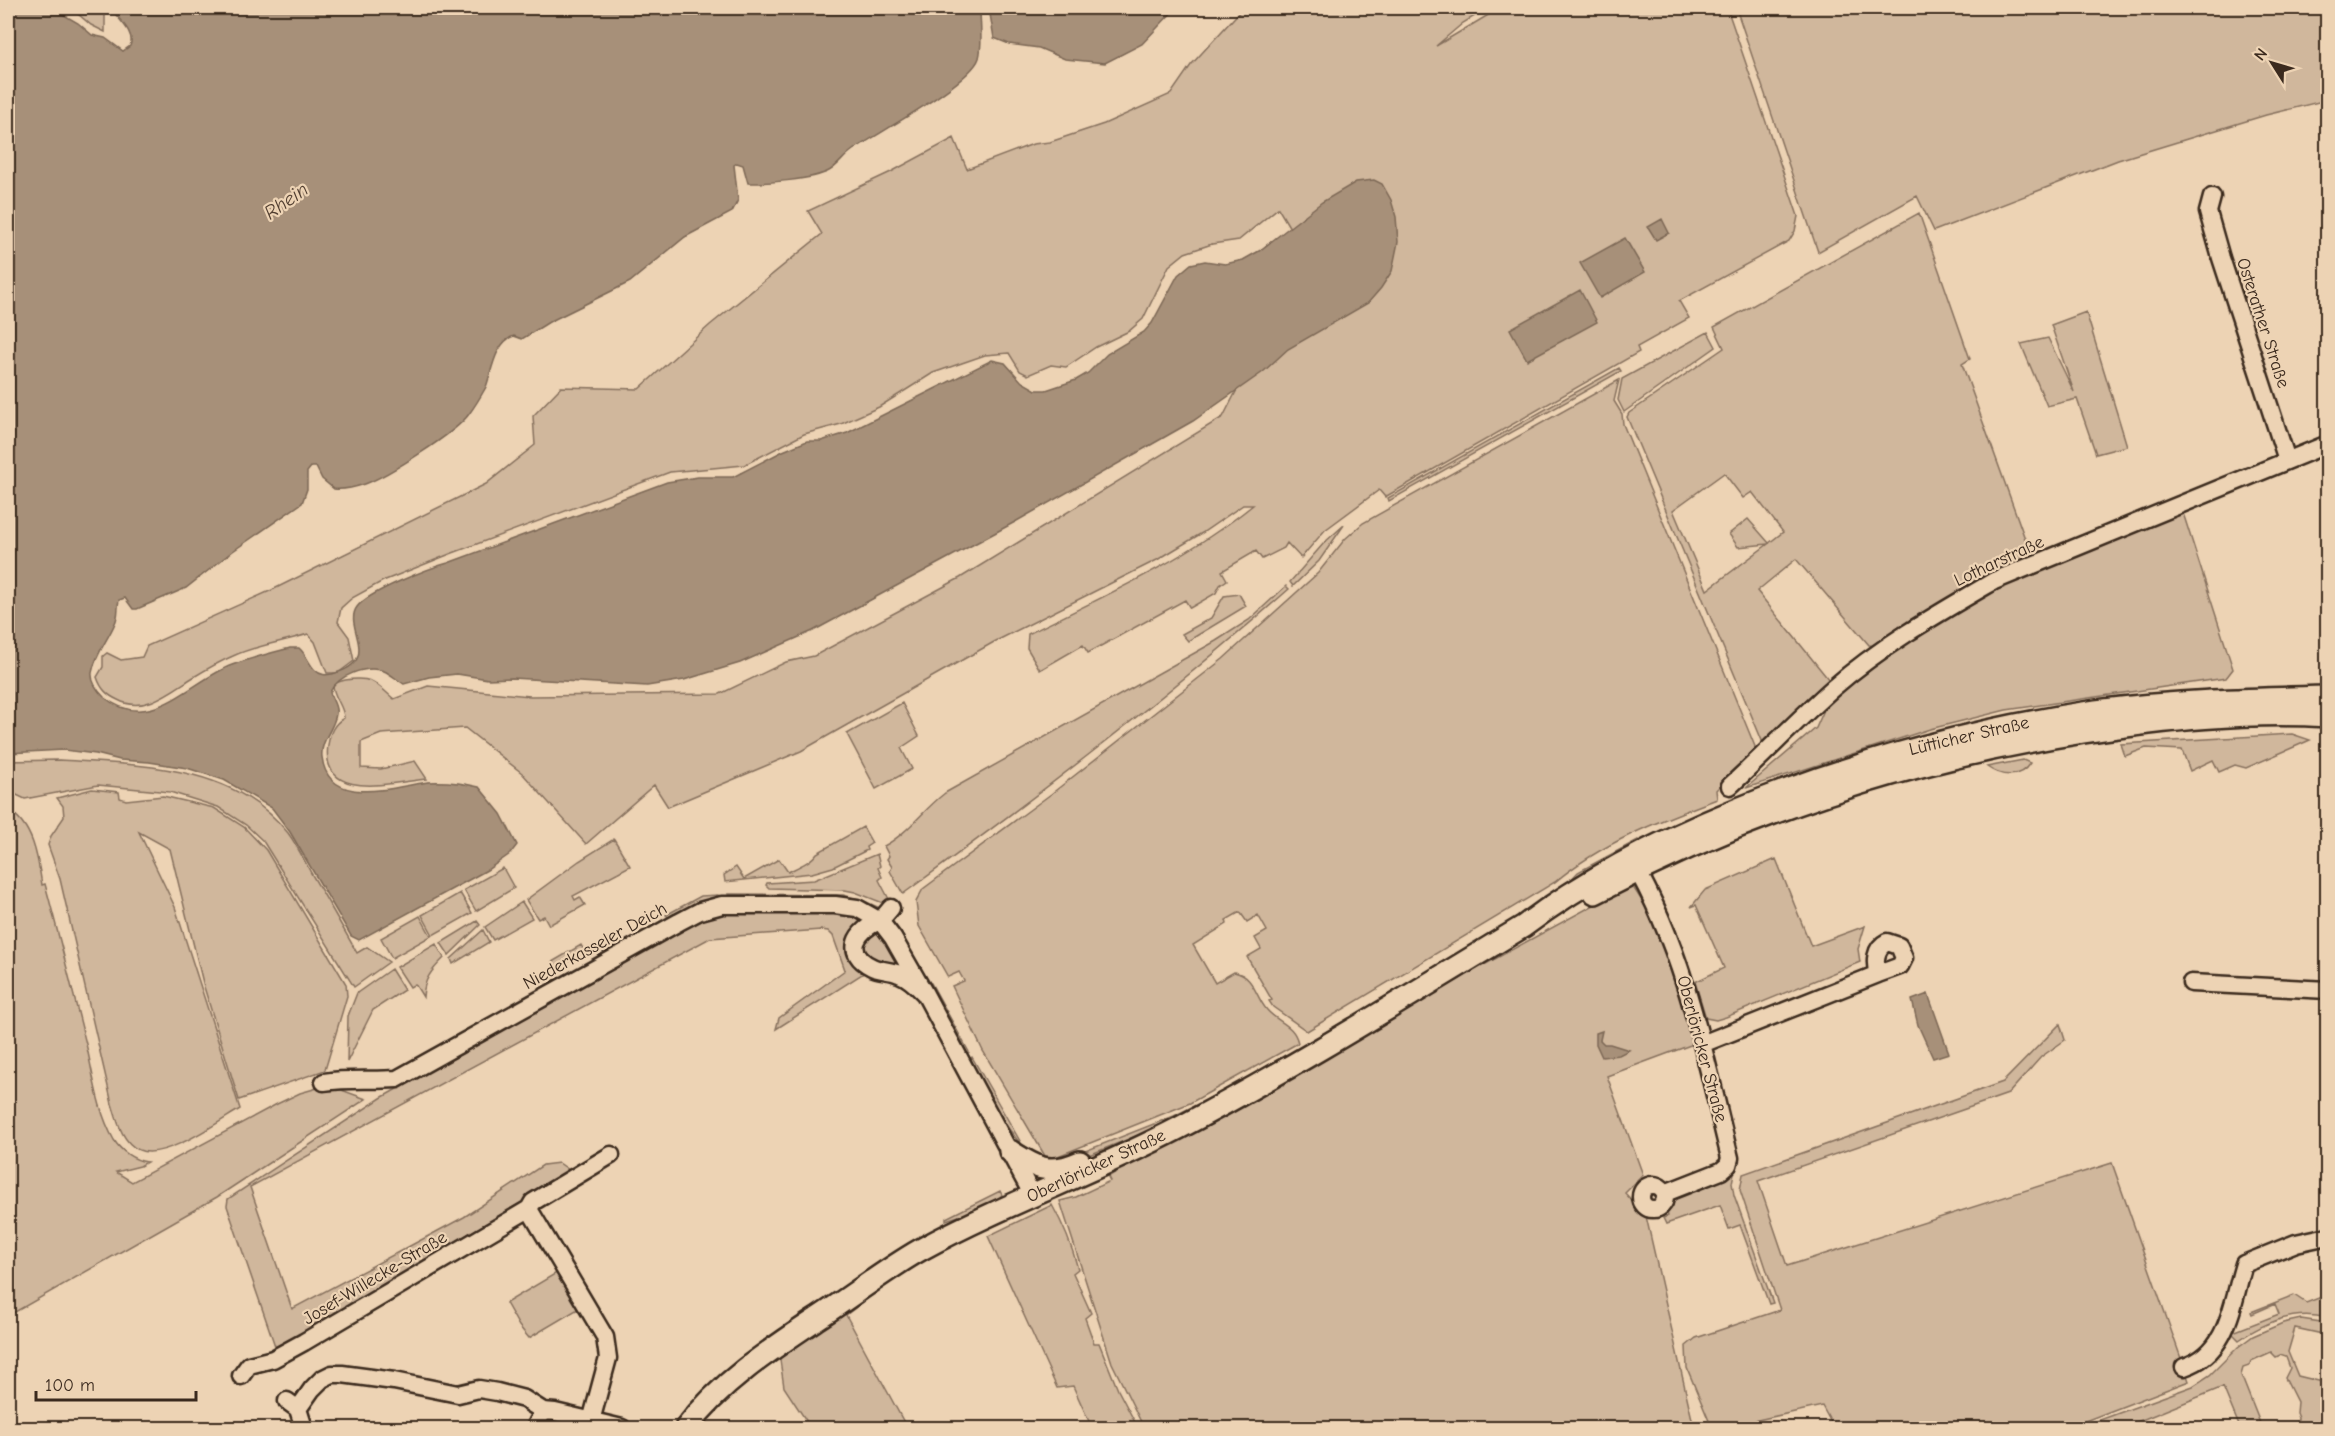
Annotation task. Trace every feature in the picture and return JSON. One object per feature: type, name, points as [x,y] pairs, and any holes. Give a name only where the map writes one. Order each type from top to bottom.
[{"type":"main road","name":"Lütticher Straße","points":[[1634,865],[1685,831],[1800,783],[1904,751],[2003,727],[2098,711],[2235,699],[2328,697]]},
{"type":"main road","name":"Lütticher Straße","points":[[1634,865],[1860,782],[2017,743],[2138,724],[2238,716],[2301,714],[2328,716]]},
{"type":"main road","points":[[2138,724],[2159,730],[2301,726],[2314,727],[2328,733]]},
{"type":"main road","name":"Oberlöricker Straße","points":[[686,1428],[709,1401],[771,1350],[920,1250],[1239,1096],[1524,926],[1561,899],[1634,865]]},
{"type":"main road","points":[[1010,1151],[1034,1166],[1057,1171],[1115,1147],[1131,1150]]},
{"type":"street","name":"Osterather Straße","points":[[2212,197],[2208,212],[2287,460]]},
{"type":"street","name":"Lotharstraße","points":[[1730,786],[1833,688],[1874,656],[1952,605],[1994,581],[2328,444]]},
{"type":"street","name":"Oberlöricker Straße","points":[[1634,865],[1680,965],[1730,1160],[1721,1171],[1665,1193]]},
{"type":"street","name":"Niederkasseler Deich","points":[[324,1082],[346,1079],[380,1081],[397,1079],[679,922],[715,906],[835,905],[886,914]]},
{"type":"street","points":[[925,994],[910,979],[897,973],[873,968],[856,953],[855,945],[860,934],[886,914],[892,938],[925,994],[1033,1196]]},
{"type":"street","points":[[1702,1044],[1878,974]]},
{"type":"street","points":[[2191,983],[2328,990]]},
{"type":"street","name":"Josef-Willecke-Straße","points":[[241,1376],[249,1365],[273,1359],[304,1342],[529,1209],[533,1202],[611,1155]]},
{"type":"street","points":[[529,1209],[605,1337],[608,1358],[591,1421]]},
{"type":"street","points":[[2184,1367],[2210,1353],[2221,1338],[2228,1322],[2244,1264],[2296,1243],[2328,1236]]},
{"type":"street","points":[[304,1428],[293,1405],[322,1380],[332,1374],[342,1374],[394,1380],[458,1394],[479,1389],[497,1392],[524,1399],[543,1411],[622,1428]]},
{"type":"street","points":[[535,1428],[543,1411]]},
{"type":"shaded area","points":[[71,8],[102,8],[105,13],[105,32],[91,25]]},
{"type":"shaded area","points":[[1243,8],[1488,8],[1463,23],[1436,46],[1500,8],[1727,8],[1798,216],[1795,231],[1789,241],[1679,301],[1689,318],[1637,347],[1639,352],[1385,497],[1379,490],[1325,530],[1301,558],[1287,543],[1284,548],[1262,559],[1256,551],[1222,571],[1227,580],[1220,585],[1216,593],[1190,608],[1185,600],[1088,653],[1083,645],[1040,670],[1027,648],[1028,634],[1172,560],[1227,525],[1253,505],[1243,505],[1157,560],[994,642],[801,751],[668,807],[654,785],[586,844],[522,773],[465,728],[381,734],[361,742],[361,768],[381,769],[415,761],[427,779],[362,785],[347,782],[335,775],[329,763],[328,745],[333,729],[344,718],[333,685],[346,680],[367,680],[377,684],[394,699],[428,686],[530,696],[720,694],[786,662],[814,656],[960,578],[1223,417],[1306,255],[1278,208],[1239,240],[1212,244],[1185,253],[1169,266],[1143,319],[1129,331],[1096,347],[1066,367],[1051,365],[1028,375],[1020,371],[1009,353],[985,355],[933,373],[879,407],[841,424],[804,434],[744,465],[670,472],[383,581],[352,598],[341,608],[338,622],[349,637],[354,661],[338,673],[327,673],[315,642],[308,634],[233,656],[217,663],[166,695],[147,703],[128,704],[108,694],[100,685],[97,677],[103,667],[103,656],[107,653],[121,660],[142,657],[147,646],[272,590],[486,484],[535,445],[533,416],[561,387],[639,389],[710,325],[822,234],[808,211],[891,172],[954,138],[967,169],[1033,144],[1050,142],[1104,124],[1171,94],[1191,65]]},
{"type":"shaded area","points":[[1736,8],[2327,8],[2327,100],[2266,115],[2118,160],[1934,231],[1917,196],[1818,252]]},
{"type":"shaded area","points":[[1919,213],[1970,359],[1962,364],[2033,561],[1884,647],[1869,645],[1796,559],[1757,591],[1829,680],[1815,698],[1763,743],[1627,417],[1629,413],[1724,348],[1714,327]],"holes":[[[1724,473],[1743,498],[1752,492],[1783,532],[1769,543],[1748,519],[1729,534],[1738,547],[1768,544],[1707,590],[1673,510]]]},
{"type":"shaded area","points":[[2086,312],[2127,446],[2096,454],[2077,399],[2047,406],[2021,344],[2048,338],[2074,392],[2051,325]]},
{"type":"shaded area","points":[[1708,332],[1716,347],[1624,412],[1618,400],[1622,379]]},
{"type":"shaded area","points":[[1619,368],[1621,371],[1389,501],[1388,498]]},
{"type":"shaded area","points":[[1619,380],[1614,401],[1622,414],[1623,424],[1756,749],[1716,790],[1717,799],[1653,824],[1612,844],[1555,882],[1307,1031],[1273,1007],[1269,1001],[1272,1000],[1247,957],[1261,949],[1255,938],[1267,931],[1258,915],[1247,922],[1240,912],[1226,920],[1227,924],[1193,945],[1215,983],[1234,972],[1241,974],[1251,982],[1267,1010],[1293,1032],[1298,1043],[1190,1103],[1053,1158],[1045,1156],[983,1051],[952,986],[964,981],[959,972],[948,977],[919,926],[916,902],[923,889],[1051,794],[1223,659],[1318,573],[1345,539],[1363,523]]},
{"type":"shaded area","points":[[2178,505],[2184,516],[2233,669],[2226,678],[2006,710],[1930,729],[1746,788],[1816,728],[1824,710],[1869,662],[1953,607]]},
{"type":"shaded area","points":[[1344,525],[1319,561],[1293,586],[1290,582],[1324,543]]},
{"type":"shaded area","points":[[1286,586],[1289,589],[1148,708],[1051,784],[903,894],[890,871],[892,867],[887,859],[889,856],[884,846],[900,835],[945,793],[1216,641],[1249,620]]},
{"type":"shaded area","points":[[1239,594],[1246,606],[1188,641],[1182,634],[1211,618],[1224,596]]},
{"type":"shaded area","points":[[902,703],[919,736],[901,748],[912,769],[876,789],[847,734]]},
{"type":"shaded area","points":[[2292,734],[2310,740],[2246,768],[2235,765],[2219,772],[2213,760],[2190,771],[2182,750],[2146,748],[2125,756],[2121,744]]},
{"type":"shaded area","points":[[59,760],[152,767],[183,772],[240,793],[266,810],[288,833],[357,953],[367,947],[389,962],[354,987],[263,841],[246,825],[218,807],[170,792],[98,785],[25,799],[8,791],[8,761]]},
{"type":"shaded area","points":[[2023,760],[2030,763],[2016,774],[1998,773],[1987,767]]},
{"type":"shaded area","points":[[92,789],[119,792],[120,798],[126,800],[163,796],[214,808],[244,827],[266,850],[346,984],[347,996],[325,1070],[239,1100],[204,987],[170,849],[139,832],[175,907],[240,1109],[191,1139],[162,1150],[150,1152],[133,1147],[124,1137],[118,1124],[60,879],[48,845],[51,836],[64,817],[63,806],[57,798]]},
{"type":"shaded area","points":[[8,810],[23,824],[33,843],[42,885],[45,884],[51,905],[104,1118],[120,1148],[132,1157],[147,1162],[116,1172],[132,1182],[300,1093],[328,1085],[366,1099],[217,1197],[8,1316]]},
{"type":"shaded area","points":[[863,827],[872,843],[866,847],[867,850],[833,867],[812,873],[725,882],[724,875],[736,867],[744,879],[779,859],[788,872]]},
{"type":"shaded area","points":[[614,839],[630,866],[573,896],[575,900],[580,897],[585,905],[549,925],[544,916],[538,919],[526,900],[579,861]]},
{"type":"shaded area","points":[[1638,840],[1642,844],[1321,1040],[1314,1040],[1560,891],[1578,872]]},
{"type":"shaded area","points":[[877,854],[880,866],[878,868],[882,877],[879,880],[891,903],[888,905],[845,890],[769,888],[766,885],[767,883],[814,880]]},
{"type":"shaded area","points":[[1776,859],[1811,946],[1865,926],[1858,949],[1860,962],[1726,1017],[1716,1020],[1706,1018],[1695,982],[1724,968],[1696,905],[1691,907],[1705,890]]},
{"type":"shaded area","points":[[503,868],[514,888],[476,911],[464,890]]},
{"type":"shaded area","points":[[1633,887],[1645,905],[1663,943],[1678,982],[1696,1043],[1607,1076],[1643,1175],[1625,1193],[1646,1216],[1694,1428],[1144,1428],[1112,1363],[1060,1201],[1076,1197],[1110,1181],[1108,1177],[1136,1159],[1247,1103],[1473,971],[1625,888]]},
{"type":"shaded area","points":[[460,893],[472,913],[433,935],[422,915]]},
{"type":"shaded area","points":[[728,894],[843,895],[882,909],[878,911],[729,898]]},
{"type":"shaded area","points":[[717,895],[711,901],[672,920],[666,915],[701,896]]},
{"type":"shaded area","points":[[522,902],[532,918],[493,940],[485,927]]},
{"type":"shaded area","points":[[722,911],[844,911],[865,917],[864,922],[853,931],[867,971],[776,1029],[779,1018],[845,970],[833,936],[828,931],[821,930],[710,938],[250,1187],[292,1309],[464,1217],[543,1165],[559,1163],[572,1172],[276,1349],[227,1206],[228,1199],[381,1098],[697,919]]},
{"type":"shaded area","points":[[420,916],[431,936],[392,958],[381,938]]},
{"type":"shaded area","points":[[477,921],[480,925],[449,955],[441,943]]},
{"type":"shaded area","points":[[483,930],[489,942],[453,964],[451,959]]},
{"type":"shaded area","points":[[876,931],[881,932],[898,957],[896,962],[881,961],[866,955],[862,942]]},
{"type":"shaded area","points":[[436,944],[444,958],[429,976],[423,997],[415,984],[410,987],[397,967]]},
{"type":"shaded area","points":[[581,945],[585,952],[556,968],[552,962]]},
{"type":"shaded area","points":[[391,969],[404,990],[373,1010],[347,1062],[348,1016],[357,993]]},
{"type":"shaded area","points":[[928,983],[931,983],[969,1052],[965,1055]]},
{"type":"shaded area","points":[[2060,1024],[2065,1040],[2041,1057],[2008,1094],[1758,1181],[1787,1266],[2112,1163],[2189,1381],[2067,1428],[1834,1428],[1822,1406],[1712,1428],[1687,1368],[1686,1346],[1696,1338],[1780,1310],[1740,1190],[1743,1174],[2003,1082]]},
{"type":"shaded area","points":[[1297,1050],[1294,1055],[1176,1120],[1069,1163],[1075,1155],[1174,1116]]},
{"type":"shaded area","points":[[972,1057],[1024,1148],[987,1095],[968,1060]]},
{"type":"shaded area","points":[[1730,1171],[1734,1173],[1732,1183],[1734,1195],[1773,1303],[1769,1304],[1740,1225],[1729,1229],[1720,1205],[1666,1224],[1663,1218],[1668,1216],[1667,1212],[1682,1190]]},
{"type":"shaded area","points":[[1000,1191],[1002,1195],[992,1203],[946,1220],[946,1218]]},
{"type":"shaded area","points":[[1052,1205],[1064,1228],[1076,1261],[1078,1269],[1073,1273],[1091,1313],[1085,1318],[1094,1343],[1099,1343],[1118,1390],[1138,1428],[1092,1428],[1073,1386],[1057,1388],[988,1236]]},
{"type":"shaded area","points":[[558,1272],[578,1309],[529,1338],[506,1303]]},
{"type":"shaded area","points":[[864,1295],[867,1299],[846,1315],[907,1428],[811,1428],[784,1387],[779,1353]]},
{"type":"shaded area","points":[[2294,1295],[2306,1303],[2324,1296],[2325,1299],[2327,1298],[2327,1302],[2321,1305],[2327,1304],[2327,1318],[2292,1316],[2270,1323],[2239,1340],[2233,1334],[2233,1332],[2279,1314],[2275,1304],[2252,1314],[2251,1312]]},
{"type":"shaded area","points":[[2301,1319],[2327,1323],[2327,1335],[2295,1328],[2288,1352],[2298,1376],[2327,1383],[2327,1428],[2296,1428],[2297,1402],[2285,1378],[2290,1368],[2286,1357],[2280,1355],[2276,1357],[2271,1352],[2251,1361],[2249,1366],[2243,1368],[2241,1375],[2262,1428],[2240,1428],[2223,1387],[2122,1428],[2078,1428],[2193,1386],[2210,1375],[2238,1347],[2253,1336],[2283,1323]]},
{"type":"water","name":"Rhein","points":[[8,8],[52,8],[78,23],[92,35],[105,38],[123,51],[130,46],[130,36],[111,8],[980,8],[979,58],[959,81],[853,150],[832,169],[821,174],[789,180],[748,183],[743,165],[737,163],[734,165],[738,200],[732,212],[685,237],[630,282],[549,322],[522,339],[514,336],[508,339],[498,351],[486,387],[471,411],[462,422],[436,442],[375,479],[350,488],[334,489],[322,479],[316,467],[311,467],[307,472],[307,489],[302,503],[233,551],[186,588],[137,609],[133,609],[125,598],[119,600],[116,620],[96,660],[92,677],[95,686],[104,697],[121,707],[138,710],[154,708],[169,701],[232,665],[290,648],[299,648],[313,668],[321,674],[332,674],[347,668],[356,661],[359,652],[354,624],[357,607],[373,594],[400,581],[667,482],[698,477],[733,477],[807,441],[821,441],[847,433],[992,360],[1005,363],[1022,382],[1036,390],[1046,390],[1076,380],[1088,373],[1107,354],[1144,332],[1152,323],[1178,275],[1191,264],[1205,261],[1225,264],[1243,260],[1259,251],[1322,202],[1356,182],[1374,180],[1382,184],[1391,200],[1396,217],[1398,242],[1392,271],[1368,303],[1288,349],[1263,372],[1193,421],[1015,522],[813,631],[740,663],[684,680],[647,686],[512,678],[488,679],[457,674],[429,677],[404,684],[387,672],[377,669],[346,676],[330,692],[336,714],[322,751],[327,773],[337,784],[365,791],[428,782],[467,784],[479,787],[501,814],[517,845],[510,854],[487,870],[359,940],[351,936],[290,832],[272,808],[224,780],[187,768],[64,750],[8,753]]},
{"type":"water","points":[[989,8],[1176,8],[1142,44],[1105,63],[1065,59],[1039,48],[1009,44],[994,38]]},
{"type":"water","points":[[1662,219],[1669,233],[1656,240],[1648,227]]},
{"type":"water","points":[[1625,238],[1645,272],[1600,298],[1580,263]]},
{"type":"water","points":[[1580,290],[1597,322],[1527,360],[1510,329]]},
{"type":"water","points":[[1928,994],[1949,1053],[1933,1058],[1918,1025],[1912,1000]]},
{"type":"water","points":[[1602,1031],[1600,1040],[1604,1044],[1629,1050],[1619,1055],[1602,1057],[1596,1044],[1596,1033]]}]
